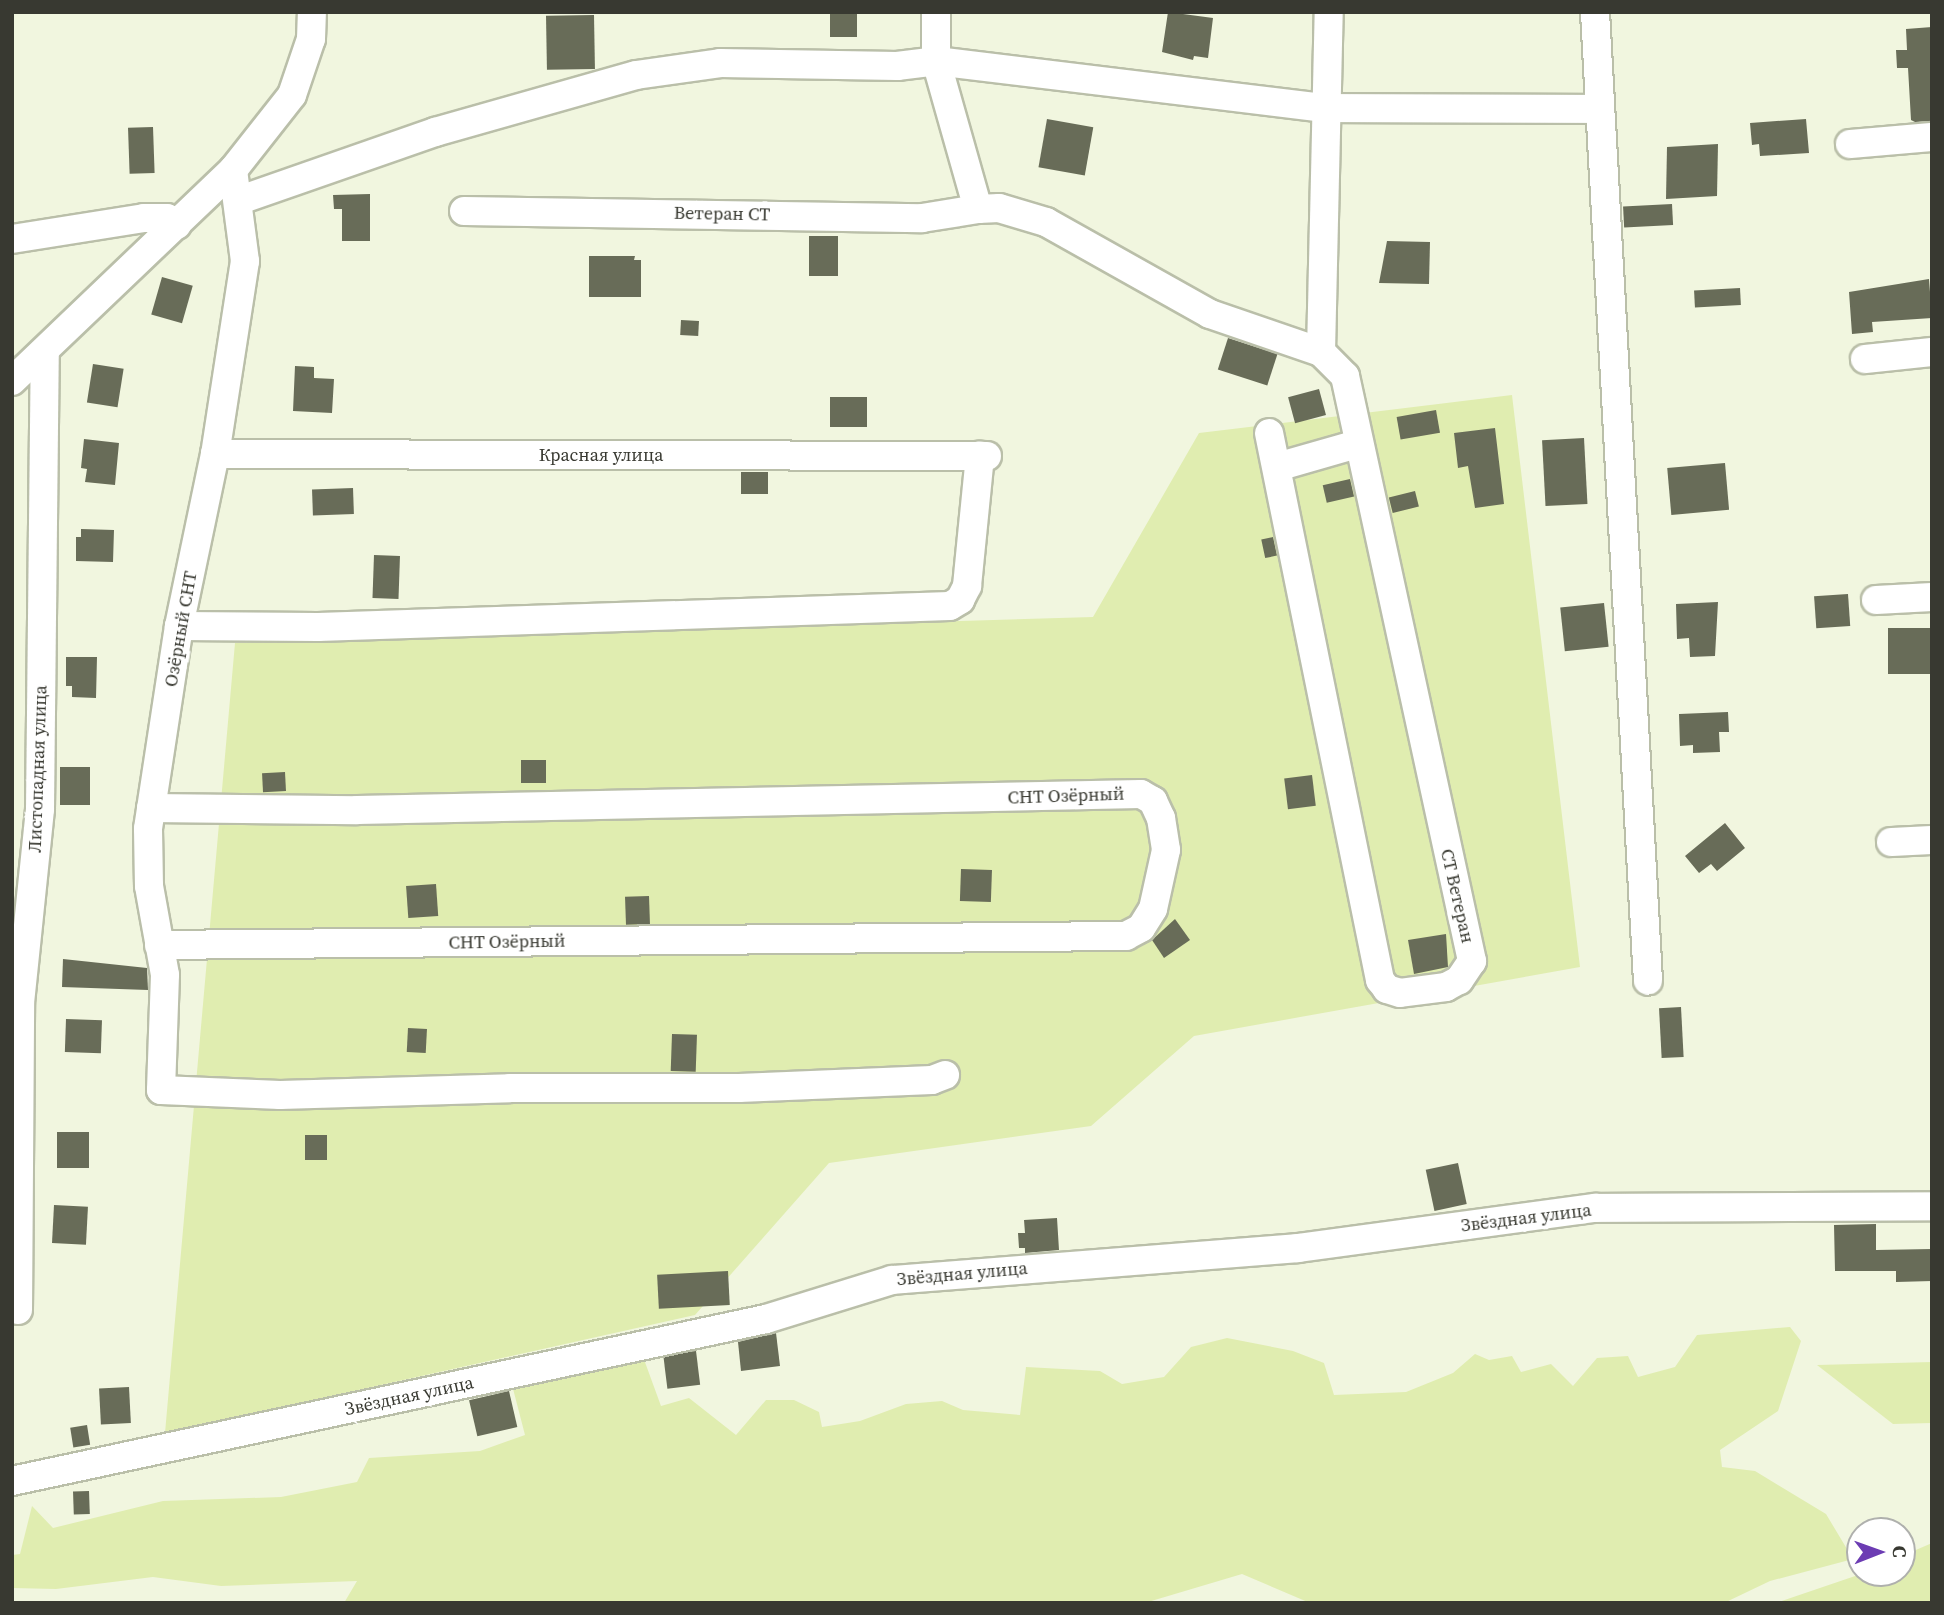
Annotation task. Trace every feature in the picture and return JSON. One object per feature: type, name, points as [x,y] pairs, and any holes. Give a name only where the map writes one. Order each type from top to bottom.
[{"type":"street","points":[[12,381],[45,353],[233,170],[292,95],[311,39],[312,12]]},
{"type":"street","points":[[936,12],[936,61],[978,209]]},
{"type":"street","points":[[1321,352],[1329,12]]},
{"type":"street","points":[[1595,12],[1648,981]]},
{"type":"street","points":[[240,200],[435,132],[671,67],[897,66],[936,61],[1327,108],[1599,108]]},
{"type":"street","points":[[1850,144],[1932,137]]},
{"type":"street","name":"Озёрный СНТ","points":[[233,170],[240,200],[245,261],[215,454],[180,626],[151,808],[149,887],[166,975],[160,1090],[280,1095],[510,1088],[739,1088],[932,1080],[945,1075]]},
{"type":"street","name":"Ветеран СТ","points":[[464,211],[922,218],[999,208],[1045,222],[1210,314],[1321,352]]},
{"type":"street","points":[[12,239],[144,218],[167,218],[177,225]]},
{"type":"street","name":"СТ Ветеран","points":[[1269,433],[1380,980],[1387,989],[1400,993],[1446,987],[1459,980],[1472,961],[1357,444],[1355,407],[1345,376],[1321,352]]},
{"type":"street","points":[[1866,359],[1932,352]]},
{"type":"street","name":"Листопадная улица","points":[[18,1310],[20,1003],[40,809],[45,353]]},
{"type":"street","points":[[1277,467],[1357,444]]},
{"type":"street","name":"Красная улица","points":[[180,626],[318,627],[950,606],[960,600],[967,586],[984,456],[215,454]]},
{"type":"street","points":[[1876,600],[1932,597]]},
{"type":"street","name":"СНТ Озёрный","points":[[151,808],[357,810],[1141,794],[1153,801],[1161,818],[1166,850],[1153,909],[1141,928],[1126,936],[159,945]]},
{"type":"street","points":[[1891,842],[1932,840]]},
{"type":"street","name":"Звёздная улица","points":[[12,1481],[766,1319],[892,1280],[1298,1248],[1595,1208],[1932,1206]]},
{"type":"green space","points":[[1512,395],[1580,967],[1194,1036],[1091,1126],[829,1163],[695,1315],[165,1433],[235,643],[1093,617],[1199,433]]},
{"type":"green space","points":[[1790,1327],[1801,1341],[1778,1411],[1720,1450],[1722,1467],[1755,1471],[1826,1514],[1846,1547],[1846,1561],[1770,1581],[1724,1603],[1310,1603],[1242,1574],[1148,1602],[1128,1603],[344,1603],[357,1581],[221,1586],[153,1577],[56,1589],[12,1588],[12,1555],[20,1554],[32,1506],[53,1528],[163,1501],[281,1497],[357,1482],[369,1458],[480,1451],[525,1435],[511,1381],[642,1354],[661,1406],[689,1398],[736,1435],[766,1400],[794,1400],[819,1412],[822,1427],[860,1421],[906,1404],[942,1401],[963,1410],[1020,1415],[1026,1367],[1100,1371],[1122,1384],[1164,1377],[1191,1347],[1227,1338],[1293,1351],[1324,1363],[1334,1395],[1406,1392],[1453,1373],[1475,1354],[1489,1360],[1512,1356],[1521,1372],[1551,1364],[1573,1386],[1597,1358],[1628,1356],[1638,1377],[1675,1367],[1697,1335]]},
{"type":"green space","points":[[1932,1362],[1932,1423],[1893,1424],[1817,1365]]},
{"type":"green space","points":[[1932,1543],[1932,1603],[1776,1603],[1846,1579],[1846,1587],[1916,1587],[1916,1550]]},
{"type":"building","points":[[830,12],[857,12],[857,37],[830,37]]},
{"type":"building","points":[[1168,12],[1213,18],[1208,58],[1194,56],[1193,60],[1162,52]]},
{"type":"building","points":[[594,15],[595,69],[547,70],[546,16]]},
{"type":"building","points":[[1932,27],[1932,121],[1915,122],[1911,120],[1908,68],[1897,68],[1896,50],[1907,50],[1906,29]]},
{"type":"building","points":[[1047,119],[1093,127],[1085,175],[1038,167]]},
{"type":"building","points":[[1806,119],[1809,153],[1760,156],[1759,144],[1752,145],[1750,123]]},
{"type":"building","points":[[153,127],[155,173],[130,174],[128,128]]},
{"type":"building","points":[[1718,144],[1717,196],[1666,199],[1667,147]]},
{"type":"building","points":[[370,194],[370,241],[342,241],[342,209],[334,209],[333,195]]},
{"type":"building","points":[[1672,204],[1673,225],[1624,228],[1623,207]]},
{"type":"building","points":[[809,236],[838,236],[838,276],[809,276]]},
{"type":"building","points":[[1387,241],[1430,242],[1429,284],[1379,283]]},
{"type":"building","points":[[589,256],[635,256],[634,260],[641,260],[641,297],[589,297]]},
{"type":"building","points":[[162,277],[193,286],[182,323],[151,314]]},
{"type":"building","points":[[1929,279],[1932,318],[1872,322],[1873,332],[1852,334],[1849,292]]},
{"type":"building","points":[[1740,288],[1741,305],[1695,307],[1694,290]]},
{"type":"building","points":[[681,320],[699,321],[698,336],[680,335]]},
{"type":"building","points":[[1228,338],[1277,354],[1267,385],[1218,369]]},
{"type":"building","points":[[93,364],[124,369],[118,407],[87,403]]},
{"type":"building","points":[[295,366],[314,367],[314,378],[334,379],[332,413],[293,411]]},
{"type":"building","points":[[1319,389],[1326,415],[1295,423],[1288,397]]},
{"type":"building","points":[[830,397],[867,397],[867,427],[830,427]]},
{"type":"building","points":[[1436,410],[1440,433],[1401,440],[1397,417]]},
{"type":"building","points":[[1495,428],[1504,504],[1475,508],[1468,466],[1458,468],[1454,433]]},
{"type":"building","points":[[1584,438],[1587,504],[1546,506],[1542,440]]},
{"type":"building","points":[[84,439],[119,443],[115,485],[85,482],[87,469],[81,468]]},
{"type":"building","points":[[1725,463],[1729,510],[1671,515],[1667,468]]},
{"type":"building","points":[[741,472],[768,472],[768,494],[741,494]]},
{"type":"building","points":[[1350,479],[1354,497],[1327,503],[1323,485]]},
{"type":"building","points":[[353,488],[354,514],[313,515],[312,489]]},
{"type":"building","points":[[1415,491],[1419,507],[1393,513],[1389,498]]},
{"type":"building","points":[[81,529],[114,530],[113,562],[76,561],[76,537],[81,537]]},
{"type":"building","points":[[1273,537],[1277,556],[1265,558],[1261,539]]},
{"type":"building","points":[[374,555],[400,556],[398,599],[372,598]]},
{"type":"building","points":[[1848,594],[1850,626],[1816,628],[1814,596]]},
{"type":"building","points":[[1718,602],[1715,656],[1690,657],[1689,638],[1677,639],[1676,604]]},
{"type":"building","points":[[1604,603],[1609,647],[1565,651],[1560,608]]},
{"type":"building","points":[[1888,628],[1932,628],[1932,674],[1888,674]]},
{"type":"building","points":[[66,657],[97,657],[96,698],[72,697],[72,686],[66,686]]},
{"type":"building","points":[[1728,712],[1729,732],[1719,732],[1720,752],[1693,753],[1693,745],[1680,746],[1679,714]]},
{"type":"building","points":[[521,760],[546,760],[546,783],[521,783]]},
{"type":"building","points":[[60,767],[90,767],[90,805],[60,805]]},
{"type":"building","points":[[285,772],[286,791],[263,792],[262,773]]},
{"type":"building","points":[[1312,775],[1316,806],[1288,809],[1284,778]]},
{"type":"building","points":[[1725,823],[1745,848],[1717,871],[1711,864],[1699,873],[1685,856]]},
{"type":"building","points":[[961,869],[992,870],[991,902],[960,901]]},
{"type":"building","points":[[436,884],[438,916],[408,918],[406,886]]},
{"type":"building","points":[[649,896],[650,924],[626,925],[625,897]]},
{"type":"building","points":[[1175,919],[1190,940],[1164,958],[1152,940]]},
{"type":"building","points":[[1446,934],[1448,967],[1414,974],[1408,940]]},
{"type":"building","points":[[63,959],[147,968],[148,990],[62,987]]},
{"type":"building","points":[[1681,1007],[1684,1057],[1662,1058],[1659,1008]]},
{"type":"building","points":[[66,1019],[102,1020],[101,1053],[65,1052]]},
{"type":"building","points":[[408,1028],[427,1029],[426,1053],[407,1052]]},
{"type":"building","points":[[672,1034],[697,1035],[696,1072],[671,1071]]},
{"type":"building","points":[[57,1132],[89,1132],[89,1168],[57,1168]]},
{"type":"building","points":[[305,1135],[327,1135],[327,1160],[305,1160]]},
{"type":"building","points":[[1458,1163],[1467,1204],[1434,1211],[1426,1170]]},
{"type":"building","points":[[54,1205],[88,1207],[86,1245],[52,1243]]},
{"type":"building","points":[[1057,1218],[1059,1250],[1025,1253],[1025,1248],[1019,1248],[1018,1233],[1025,1233],[1024,1220]]},
{"type":"building","points":[[1876,1224],[1876,1250],[1932,1249],[1932,1281],[1896,1282],[1896,1271],[1835,1271],[1834,1225]]},
{"type":"building","points":[[728,1271],[730,1305],[659,1309],[657,1275]]},
{"type":"building","points":[[776,1333],[780,1366],[741,1371],[738,1342]]},
{"type":"building","points":[[696,1351],[700,1385],[667,1389],[663,1355]]},
{"type":"building","points":[[129,1387],[131,1423],[101,1425],[99,1389]]},
{"type":"building","points":[[509,1391],[517,1427],[477,1436],[469,1400]]},
{"type":"building","points":[[87,1425],[90,1445],[73,1447],[70,1428]]},
{"type":"building","points":[[89,1491],[90,1514],[74,1515],[73,1492]]}]
